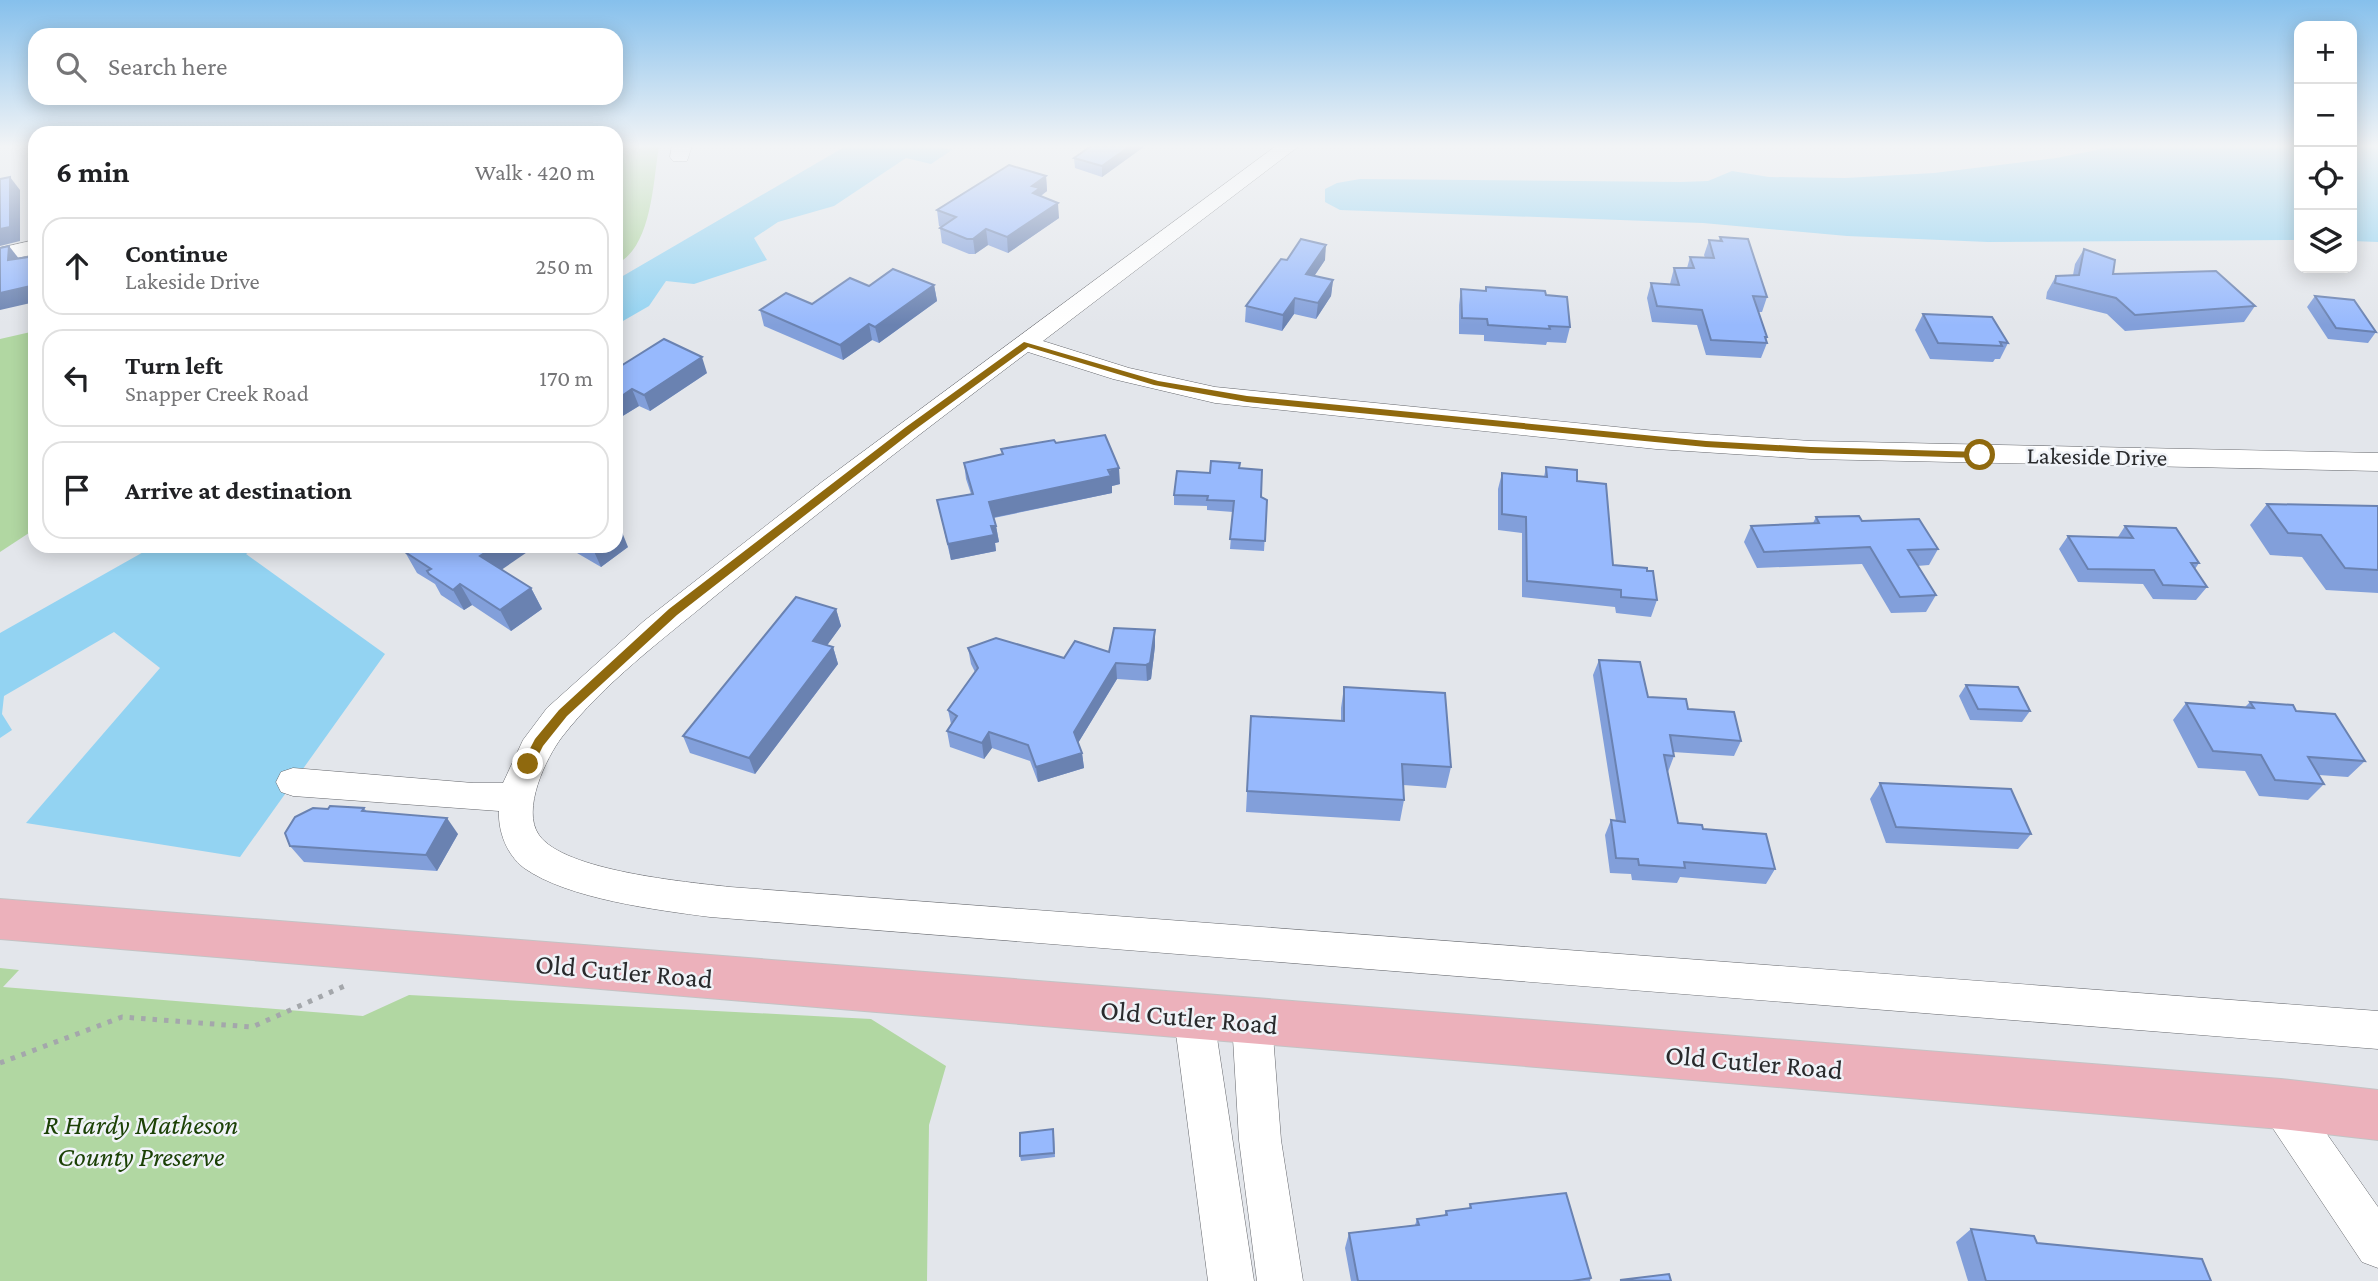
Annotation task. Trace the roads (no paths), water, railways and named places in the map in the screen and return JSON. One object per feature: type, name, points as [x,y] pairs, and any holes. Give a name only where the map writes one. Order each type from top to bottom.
[{"type":"main road","name":"Old Cutler Road","points":[[0,919],[1194,1018],[2281,1104],[2378,1115]]},
{"type":"street","points":[[1210,206],[909,429],[695,595],[590,687],[539,743],[528,764],[519,812],[530,854],[560,868],[648,892],[730,903],[2378,1030]]},
{"type":"street","points":[[0,241],[28,235]]},
{"type":"street","points":[[0,255],[28,249]]},
{"type":"street","name":"Lakeside Drive","points":[[1027,344],[1134,377],[1215,395],[1656,440],[1898,453],[2378,463]]},
{"type":"street","points":[[293,782],[473,797],[519,812]]},
{"type":"street","points":[[1194,1018],[1231,1281]]},
{"type":"street","points":[[1252,1022],[1259,1140],[1280,1281]]},
{"type":"street","points":[[2281,1104],[2378,1246]]},
{"type":"water","points":[[743,206],[834,206],[778,222],[754,238],[767,260],[694,284],[666,281],[649,306],[623,321],[623,276]]},
{"type":"water","points":[[1332,206],[2294,206],[2294,240],[1988,242],[1847,236],[1703,223],[1340,210]]},
{"type":"water","points":[[2357,206],[2378,206],[2378,242],[2357,241]]},
{"type":"water","points":[[142,553],[248,553],[385,654],[240,857],[26,823],[160,668],[114,632],[4,696],[2,714],[12,730],[0,738],[0,633]]},
{"type":"park label","name":"R Hardy Matheson County Preserve","points":[[141,1140]]}]
